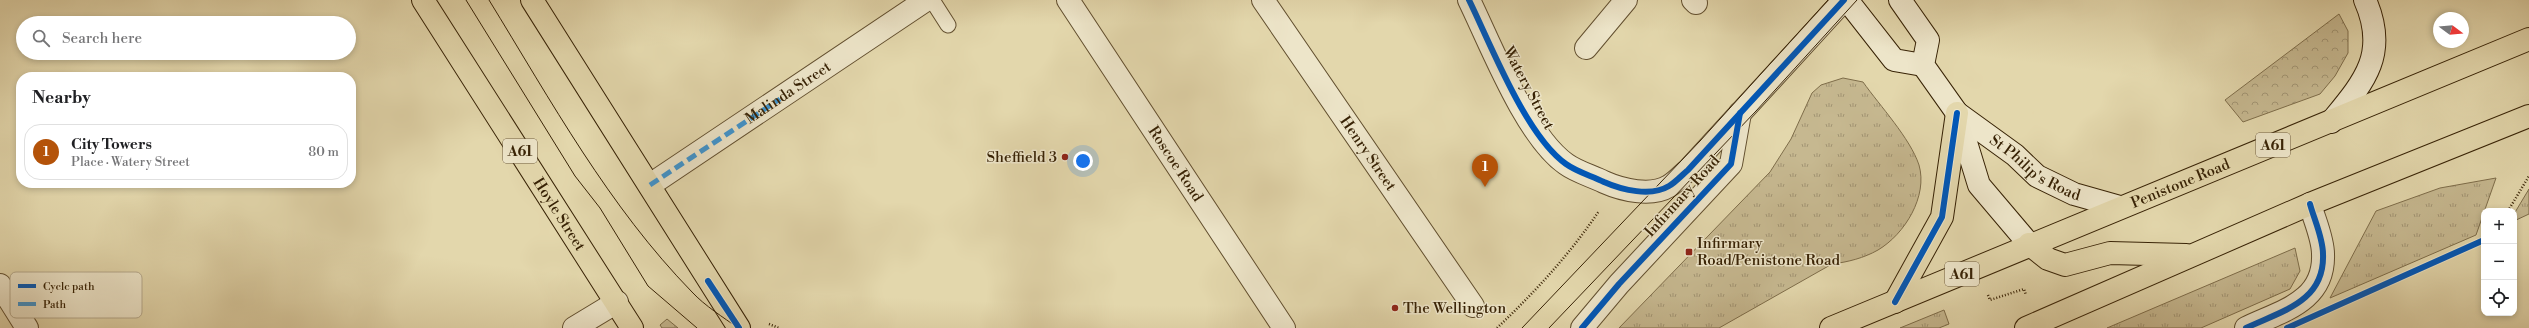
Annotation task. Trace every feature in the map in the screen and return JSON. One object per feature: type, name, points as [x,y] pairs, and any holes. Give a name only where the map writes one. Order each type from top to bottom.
[{"type":"highway","name":"Hoyle Street","points":[[423,0],[617,302],[632,328]]},
{"type":"highway","points":[[532,0],[739,328]]},
{"type":"highway","name":"Penistone Road","points":[[1831,328],[2029,244],[2331,122],[2529,39]]},
{"type":"highway","points":[[1895,302],[1942,217],[1957,113]]},
{"type":"highway","points":[[2026,328],[2194,256],[2310,204],[2529,116]]},
{"type":"highway","points":[[2029,244],[2048,259],[2065,265],[2110,253],[2194,256]]},
{"type":"street","name":"Malinda Street","points":[[650,185],[926,0]]},
{"type":"street","name":"Roscoe Road","points":[[1068,0],[1284,328]]},
{"type":"street","name":"Henry Street","points":[[1263,0],[1473,306]]},
{"type":"street","name":"Watery Street","points":[[1469,0],[1529,122],[1543,143],[1566,165],[1615,186],[1651,191],[1669,186],[1688,170],[1740,113]]},
{"type":"street","points":[[1586,48],[1626,0]]},
{"type":"street","points":[[1740,113],[1844,0]]},
{"type":"street","points":[[1848,0],[1894,60],[1923,65],[1928,40],[1900,0]]},
{"type":"street","points":[[2331,122],[2357,90],[2369,69],[2376,37],[2365,0]]},
{"type":"street","name":"St Philip's Road","points":[[1923,65],[1957,113],[1979,185],[2029,244]]},
{"type":"street","name":"Infirmary Road","points":[[1582,328],[1614,290],[1731,164],[1740,113]]},
{"type":"street","name":"St Philip's Road","points":[[1957,113],[2015,155],[2037,176],[2074,194],[2120,208]]},
{"type":"street","points":[[2246,328],[2299,304],[2311,294],[2320,277],[2324,253],[2310,204]]},
{"type":"street","points":[[0,285],[10,301]]},
{"type":"street","points":[[574,328],[617,302]]},
{"type":"street","points":[[21,318],[27,328]]},
{"type":"lane","points":[[932,0],[948,25]]},
{"type":"path","points":[[2510,208],[2529,176]]},
{"type":"path","points":[[1498,328],[1542,284],[1586,230],[1615,186]]},
{"type":"green space","points":[[2339,14],[2348,31],[2348,53],[2335,76],[2320,94],[2243,122],[2225,100]]},
{"type":"green space","points":[[1843,78],[1863,82],[1902,133],[1919,165],[1921,177],[1917,201],[1912,213],[1897,234],[1888,243],[1873,253],[1856,259],[1832,264],[1719,328],[1619,328],[1770,172],[1791,139],[1812,93],[1821,85]]},
{"type":"green space","points":[[2496,178],[2485,208],[2481,208],[2481,221],[2476,235],[2330,298],[2376,211],[2440,188]]},
{"type":"green space","points":[[2529,189],[2529,214],[2517,220],[2517,209]]},
{"type":"green space","points":[[2295,248],[2300,271],[2290,289],[2201,328],[2107,328]]},
{"type":"green space","points":[[1944,310],[1949,324],[1939,328],[1900,328]]},
{"type":"green space","points":[[667,319],[678,328],[662,328],[660,325]]},
{"type":"tram line","points":[[466,0],[575,176],[600,208],[648,286],[697,328]]},
{"type":"tram line","points":[[489,0],[583,152],[634,225],[662,259],[697,297],[708,307],[738,328]]},
{"type":"tram line","points":[[1522,328],[1700,141],[1828,0]]},
{"type":"tram line","points":[[1549,328],[1756,111],[1857,0]]},
{"type":"marked path","points":[[650,185],[780,99]]},
{"type":"cycle path","points":[[1469,0],[1499,64],[1524,112],[1537,133],[1551,151],[1570,167],[1580,172],[1619,188],[1645,192],[1654,191],[1669,186],[1688,170],[1844,0]]},
{"type":"cycle path","points":[[1582,328],[1619,284],[1731,164],[1740,113]]},
{"type":"cycle path","points":[[1895,302],[1942,217],[1957,113]]},
{"type":"cycle path","points":[[2246,328],[2298,303],[2309,294],[2317,283],[2322,270],[2323,248],[2310,204]]},
{"type":"cycle path","points":[[2287,328],[2481,241]]},
{"type":"cycle path","points":[[708,281],[739,328]]},
{"type":"place","name":"Sheffield 3","points":[[1065,157]]},
{"type":"place","name":"City Towers","points":[[1485,187]]},
{"type":"place","name":"Infirmary Road/Penistone Road","points":[[1689,252]]},
{"type":"place","name":"The Wellington","points":[[1395,308]]}]
